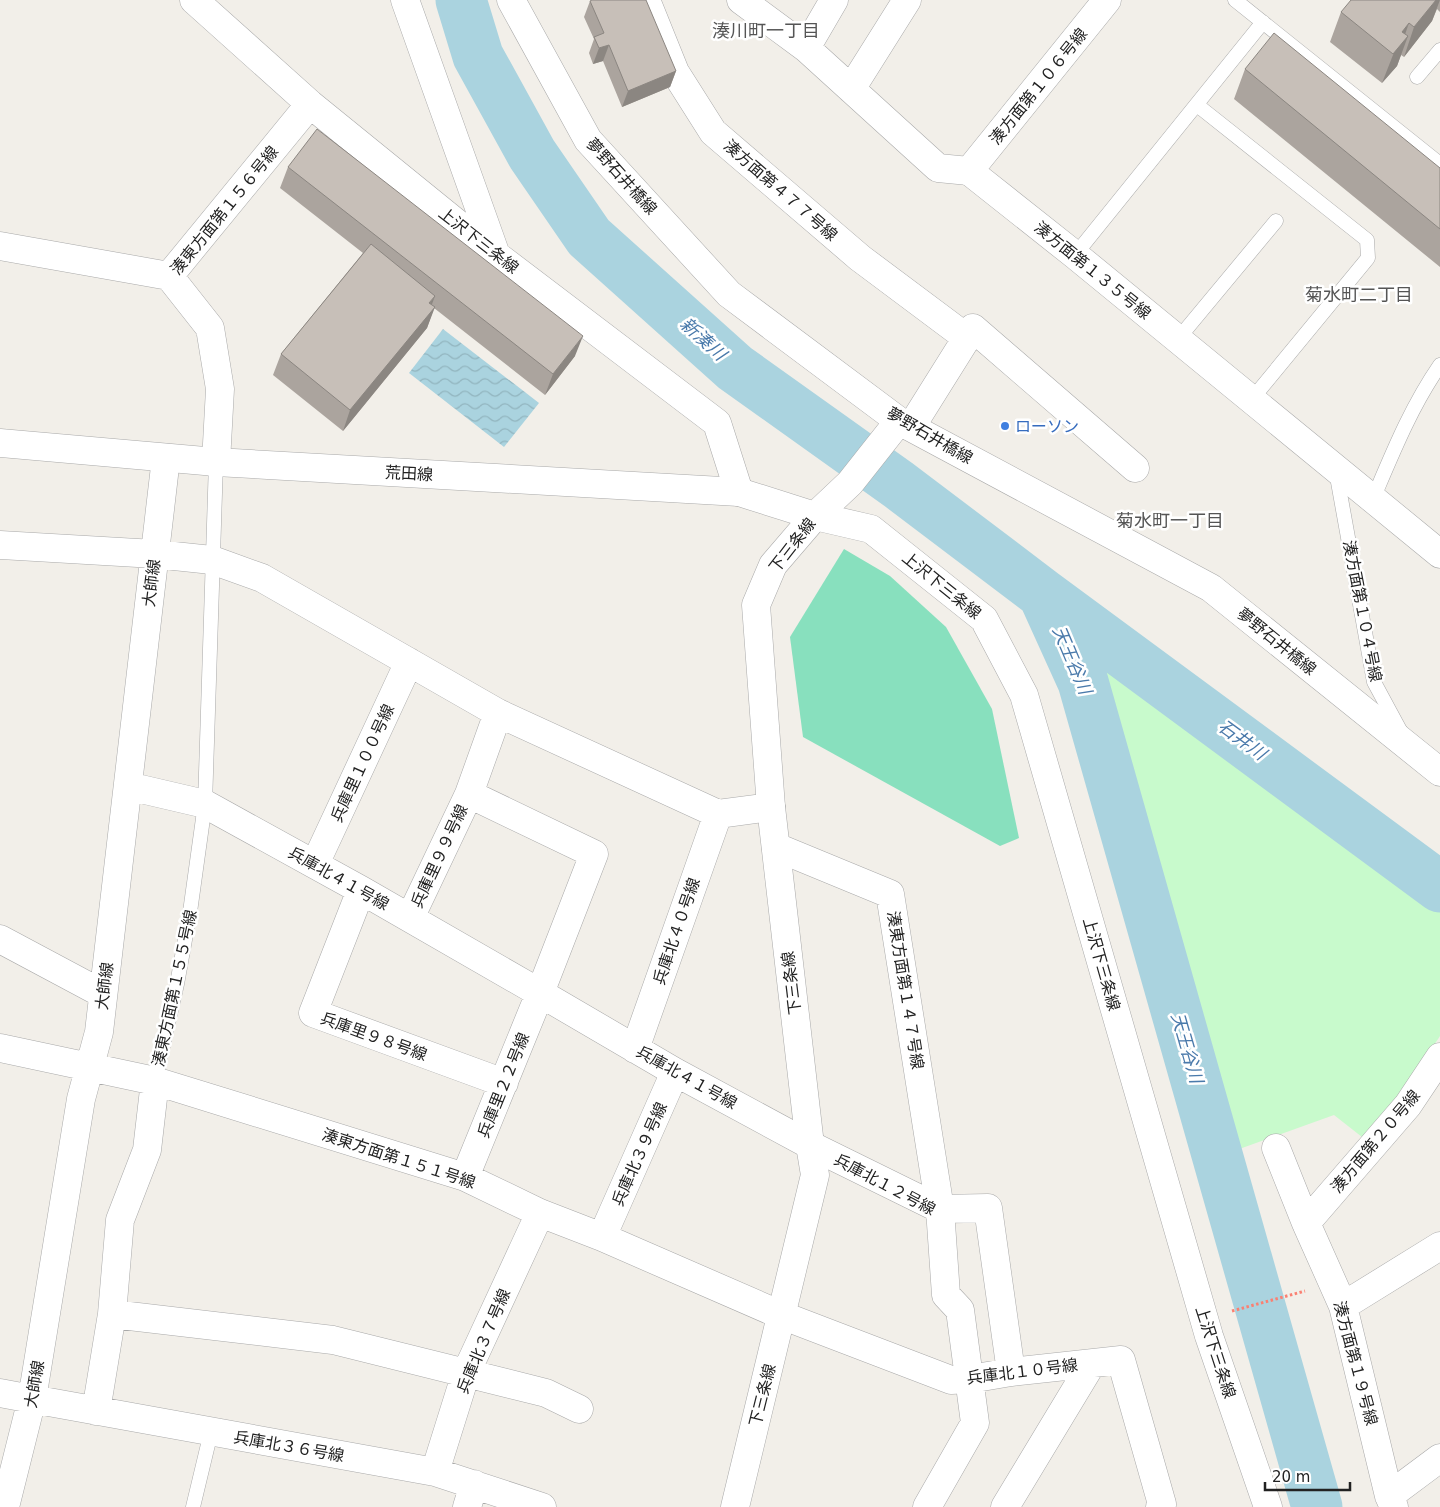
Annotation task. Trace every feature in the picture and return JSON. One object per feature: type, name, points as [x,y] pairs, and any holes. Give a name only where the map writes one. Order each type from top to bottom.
[{"type":"street","name":"上沢下三条線","points":[[194,0],[310,104],[496,255],[717,423],[739,492]]},
{"type":"street","points":[[405,0],[496,255]]},
{"type":"street","name":"夢野石井橋線","points":[[511,0],[588,140],[729,294],[905,424],[1211,588],[1440,772]]},
{"type":"street","name":"湊方面第４７７号線","points":[[646,0],[675,72],[713,132],[860,258],[967,338]]},
{"type":"street","points":[[741,0],[806,48],[938,168],[969,171]]},
{"type":"street","points":[[806,48],[834,0]]},
{"type":"street","points":[[851,89],[907,0]]},
{"type":"street","name":"湊方面第１０６号線","points":[[969,171],[1107,0]]},
{"type":"street","name":"湊東方面第１５６号線","points":[[216,462],[220,390],[210,328],[169,276],[310,104]]},
{"type":"street","name":"湊方面第１３５号線","points":[[969,171],[1076,255],[1439,551]]},
{"type":"street","points":[[0,246],[169,276]]},
{"type":"street","points":[[967,338],[973,328],[1135,468]]},
{"type":"street","name":"下三条線","points":[[735,1507],[815,1175],[771,806],[756,604],[773,565],[815,516],[850,483],[883,443],[905,424],[967,338]]},
{"type":"street","name":"荒田線","points":[[0,443],[216,462],[739,492],[815,516]]},
{"type":"street","name":"大師線","points":[[6,1507],[32,1399],[81,1099],[99,1032],[166,458]]},
{"type":"street","name":"上沢下三条線","points":[[815,516],[872,529],[984,619],[1024,695],[1209,1336],[1268,1507]]},
{"type":"street","points":[[0,545],[155,554],[212,560],[262,578],[498,713],[718,814],[771,806]]},
{"type":"street","name":"兵庫里１００号線","points":[[315,864],[409,662]]},
{"type":"street","points":[[498,713],[469,794],[594,854],[540,993]]},
{"type":"street","name":"兵庫北４１号線","points":[[128,786],[205,804],[361,890],[675,1072],[810,1144]]},
{"type":"street","name":"兵庫里９９号線","points":[[410,918],[469,794]]},
{"type":"street","name":"兵庫北４０号線","points":[[635,1048],[718,814]]},
{"type":"street","name":"湊東方面第１４７号線","points":[[776,846],[890,894],[940,1209]]},
{"type":"street","name":"兵庫里９８号線","points":[[361,890],[312,1013],[504,1083]]},
{"type":"street","points":[[0,939],[103,994]]},
{"type":"street","name":"兵庫里２２号線","points":[[464,1177],[540,993]]},
{"type":"street","name":"湊東方面第１５１号線","points":[[0,1048],[155,1081],[464,1177],[540,1213],[602,1237],[781,1315]]},
{"type":"street","name":"湊方面第２０号線","points":[[1306,1223],[1408,1105],[1440,1057]]},
{"type":"street","name":"兵庫北３９号線","points":[[602,1237],[675,1072]]},
{"type":"street","name":"湊東方面第１５５号線","points":[[96,1411],[112,1314],[120,1220],[147,1150],[155,1081]]},
{"type":"street","name":"兵庫北１２号線","points":[[810,1144],[940,1209],[946,1295],[960,1310],[975,1423],[927,1507]]},
{"type":"street","name":"湊方面第１９号線","points":[[1276,1148],[1306,1223],[1343,1306],[1391,1501]]},
{"type":"street","points":[[940,1209],[988,1208],[1011,1372]]},
{"type":"street","name":"兵庫北３７号線","points":[[435,1472],[466,1374],[540,1213]]},
{"type":"street","points":[[1343,1306],[1440,1246]]},
{"type":"street","points":[[112,1314],[332,1340],[546,1393],[579,1409]]},
{"type":"street","name":"兵庫北１０号線","points":[[781,1315],[951,1380],[1121,1360],[1162,1504],[1160,1507]]},
{"type":"street","points":[[1005,1507],[1092,1363]]},
{"type":"street","name":"兵庫北３６号線","points":[[0,1392],[435,1472],[470,1495],[542,1507]]},
{"type":"street","points":[[1391,1501],[1440,1458]]},
{"type":"lane","points":[[1235,0],[1440,164]]},
{"type":"lane","points":[[1076,255],[1263,22]]},
{"type":"lane","points":[[1418,77],[1440,50]]},
{"type":"lane","points":[[1197,105],[1367,240],[1368,258],[1252,399]]},
{"type":"lane","points":[[1178,339],[1276,221]]},
{"type":"lane","points":[[1373,499],[1401,434],[1424,389],[1440,366]]},
{"type":"lane","name":"湊東方面第１５５号線","points":[[155,1081],[179,975],[205,804],[216,462]]},
{"type":"lane","name":"湊方面第１０４号線","points":[[1336,468],[1374,682],[1409,748]]},
{"type":"lane","points":[[194,1507],[211,1432]]},
{"type":"path","name":"上沢下三条線","points":[[1226,1313],[1311,1289]]},
{"type":"green space","points":[[844,549],[890,576],[946,627],[992,709],[1019,838],[1000,846],[803,737],[790,637]]},
{"type":"green space","points":[[1079,644],[1440,901],[1440,1036],[1399,1098],[1362,1137],[1334,1115],[1231,1152]]},
{"type":"water","points":[[443,329],[539,403],[504,447],[409,373]]},
{"type":"building","points":[[646,0],[676,71],[628,91],[609,45],[599,48],[594,37],[604,33],[590,1]]},
{"type":"building","points":[[1351,0],[1436,0],[1414,27],[1409,23],[1402,32],[1408,36],[1393,54],[1341,12]]},
{"type":"building","points":[[1274,33],[1440,168],[1440,229],[1245,69]]},
{"type":"building","points":[[317,129],[583,336],[553,374],[288,167]]},
{"type":"building","points":[[371,244],[435,296],[429,303],[435,307],[350,410],[281,354]]},
{"type":"waterway","name":"新湊川","points":[[461,0],[478,56],[532,154],[589,237],[735,368],[899,485],[1043,594],[1440,887]]},
{"type":"waterway","name":"天王谷川","points":[[1044,596],[1083,682],[1317,1507]]},
{"type":"place","name":"ローソン","points":[[1005,426]]},
{"type":"district","name":"湊川町一丁目","points":[[766,31]]},
{"type":"district","name":"菊水町二丁目","points":[[1359,295]]},
{"type":"district","name":"菊水町一丁目","points":[[1170,521]]},
{"type":"water label","name":"石井川","points":[[1242,740]]}]
